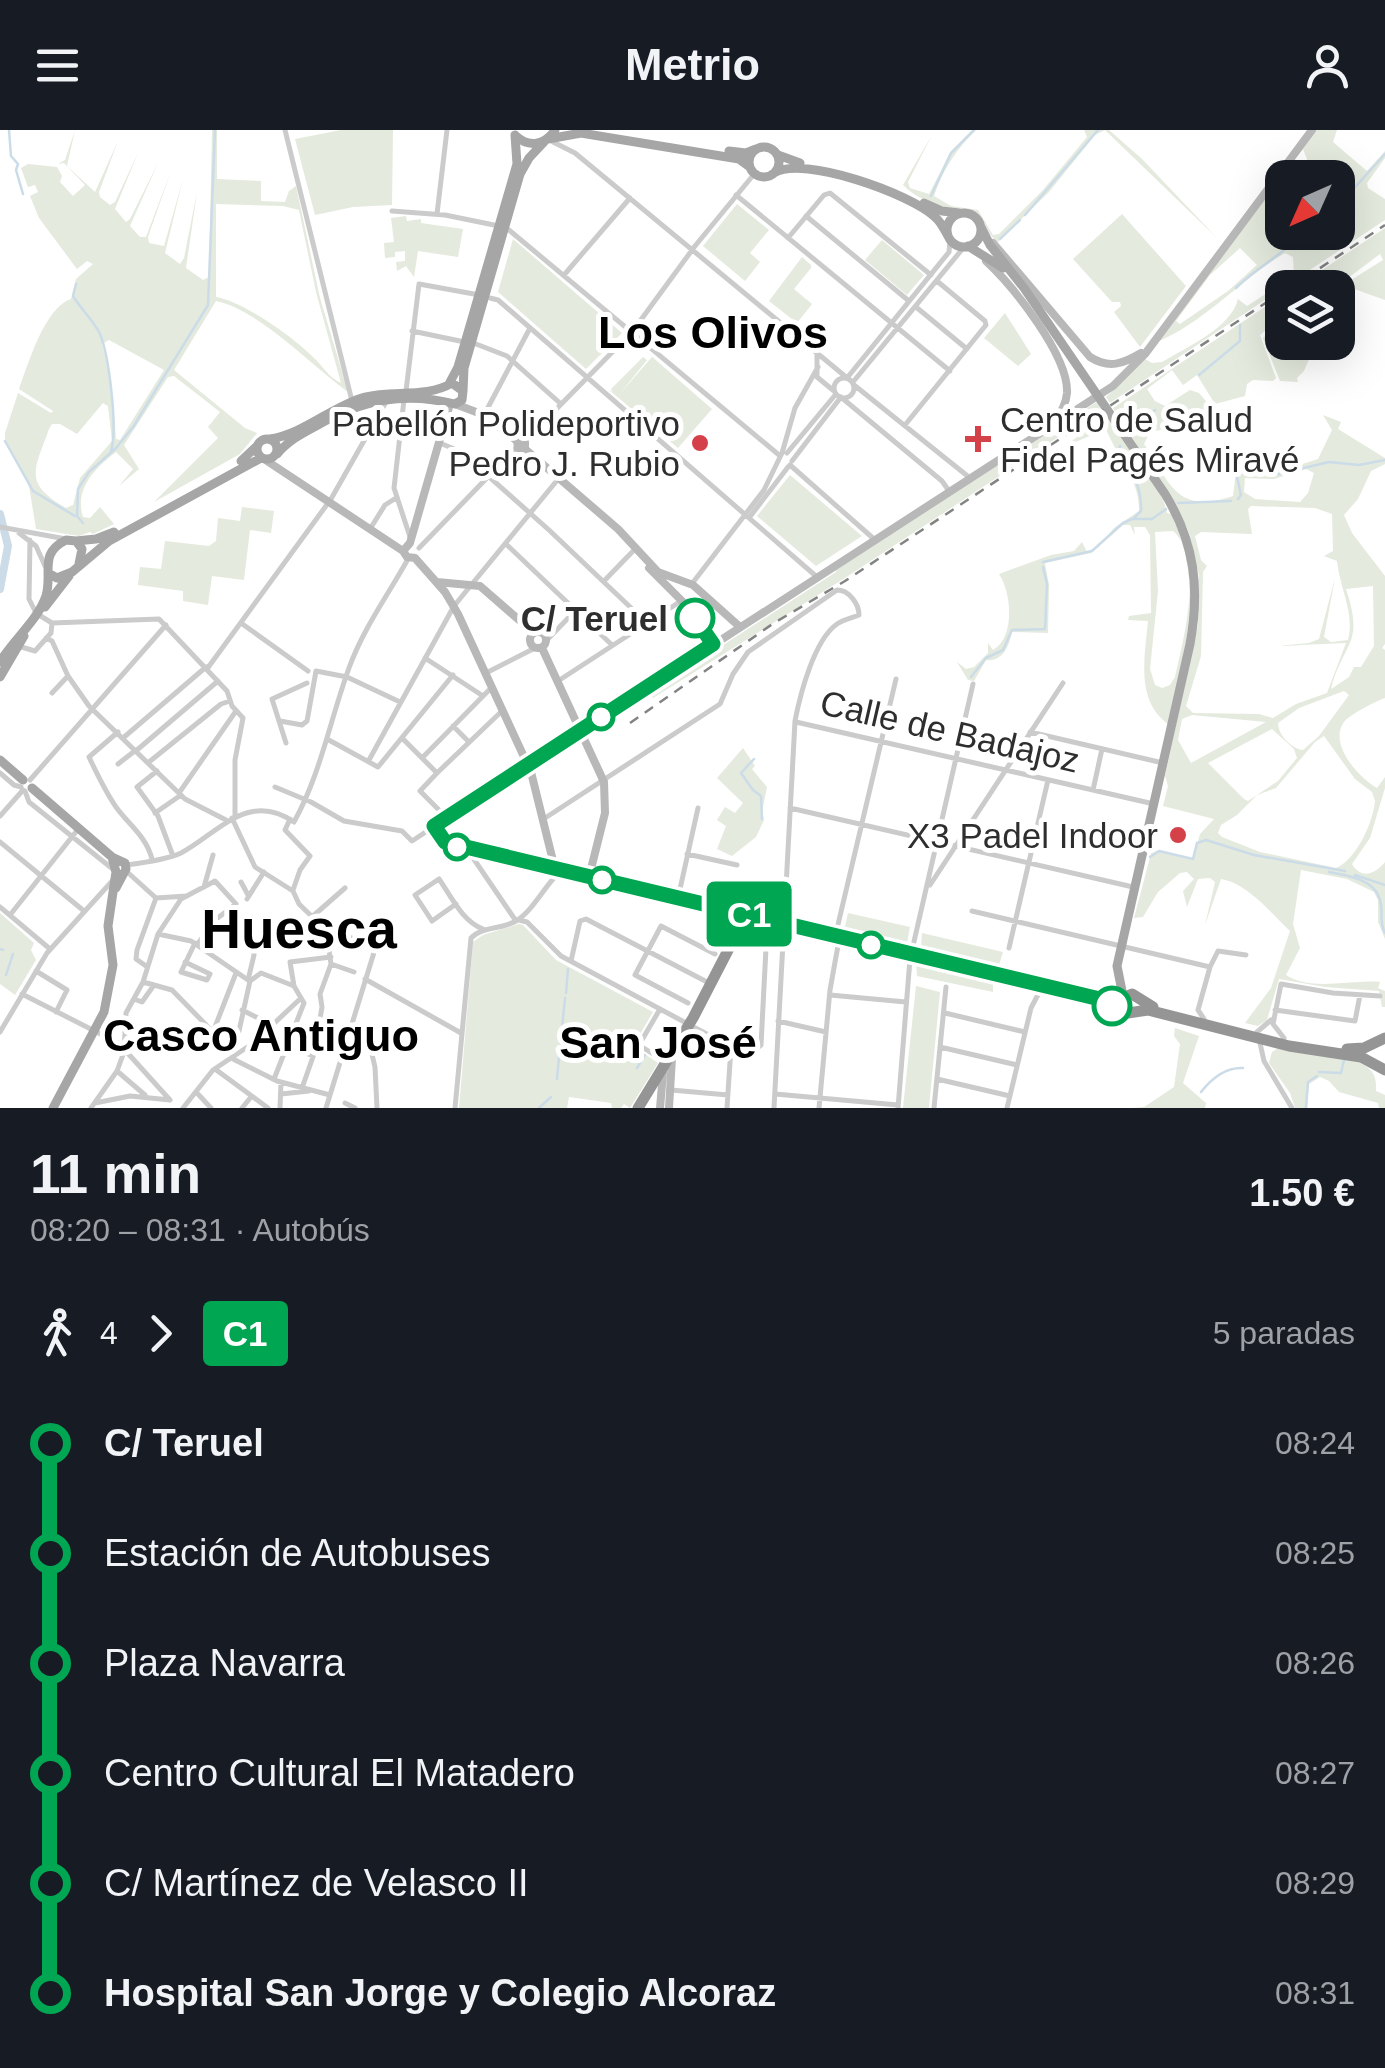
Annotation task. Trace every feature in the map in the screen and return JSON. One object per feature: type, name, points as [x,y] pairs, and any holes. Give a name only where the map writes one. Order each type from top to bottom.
[{"type":"highway","points":[[727,909],[1184,1014],[1201,1014],[1255,1034]]},
{"type":"highway","points":[[727,909],[739,919],[740,932]]},
{"type":"highway","points":[[749,914],[784,922]]},
{"type":"highway","points":[[642,1102],[690,1025],[749,914]]},
{"type":"highway","points":[[740,932],[766,920]]},
{"type":"highway","points":[[912,952],[1357,1056],[1385,1070]]},
{"type":"highway","points":[[1281,1041],[1354,1049],[1379,1041]]},
{"type":"highway","points":[[1371,1061],[1370,1052],[1379,1041]]},
{"type":"highway","points":[[642,1102],[664,1098]]},
{"type":"main road","points":[[600,130],[738,153],[768,147],[790,161],[860,176],[937,209],[972,214],[1177,514],[1195,572],[1194,624],[1117,968],[1129,1001]]},
{"type":"main road","points":[[528,765],[1113,386],[1135,366],[1312,130]]},
{"type":"main road","points":[[513,132],[526,143],[572,132],[736,158],[763,176],[791,167],[876,187],[930,213],[949,238],[997,263],[1032,300]]},
{"type":"main road","points":[[447,386],[459,363],[517,164],[513,132]]},
{"type":"main road","points":[[409,556],[520,174],[529,158],[549,138]]},
{"type":"main road","points":[[752,170],[750,157],[756,149]]},
{"type":"main road","points":[[774,173],[779,166],[778,155]]},
{"type":"main road","points":[[949,238],[949,220],[959,213]]},
{"type":"main road","points":[[966,247],[978,239],[981,228]]},
{"type":"main road","points":[[986,238],[1017,268],[1088,355],[1115,370],[1116,380]]},
{"type":"main road","points":[[966,247],[994,268],[1028,311],[1058,362],[1070,402],[1081,405]]},
{"type":"main road","points":[[1116,380],[1180,304]]},
{"type":"main road","points":[[1106,364],[1121,364],[1141,353]]},
{"type":"main road","points":[[1059,420],[1135,366]]},
{"type":"main road","points":[[47,570],[60,578],[109,541],[276,455],[292,440],[341,412],[386,398],[458,384],[456,400]]},
{"type":"main road","points":[[447,386],[456,400]]},
{"type":"main road","points":[[1059,420],[1067,393]]},
{"type":"main road","points":[[38,614],[46,593],[52,550],[73,540],[106,536],[243,460],[262,440],[290,434],[352,401],[405,394],[456,400],[479,413],[521,444],[658,572],[692,586],[740,627]]},
{"type":"main road","points":[[270,439],[277,446],[279,470]]},
{"type":"main road","points":[[257,446],[262,459],[409,556],[436,582],[486,673],[528,765],[555,869],[727,909]]},
{"type":"main road","points":[[0,662],[75,569],[83,554],[73,540]]},
{"type":"main road","points":[[409,556],[413,544]]},
{"type":"main road","points":[[638,551],[713,644]]},
{"type":"main road","points":[[436,582],[471,585],[534,633],[542,633],[541,646],[604,782],[605,813],[590,877]]},
{"type":"main road","points":[[681,600],[695,599],[692,586]]},
{"type":"main road","points":[[681,600],[678,589],[692,586]]},
{"type":"main road","points":[[0,677],[15,644]]},
{"type":"main road","points":[[0,760],[118,867],[109,910],[113,964],[104,1012],[53,1108]]},
{"type":"main road","points":[[667,1061],[664,1098],[669,1108]]},
{"type":"main road","points":[[664,1098],[667,1061]]},
{"type":"street","points":[[286,130],[312,222],[352,401]]},
{"type":"street","points":[[437,214],[446,130]]},
{"type":"street","points":[[572,132],[569,143],[576,153]]},
{"type":"street","points":[[549,138],[576,153],[970,478]]},
{"type":"street","points":[[474,294],[418,284],[394,484],[413,544],[487,477],[632,332],[752,170]]},
{"type":"street","points":[[788,238],[828,192],[930,276]]},
{"type":"street","points":[[736,195],[950,371]]},
{"type":"street","points":[[564,275],[630,198]]},
{"type":"street","points":[[392,211],[437,214],[494,225]]},
{"type":"street","points":[[806,216],[909,302]]},
{"type":"street","points":[[509,230],[781,455],[875,540]]},
{"type":"street","points":[[790,464],[782,466],[781,455],[838,395],[852,394],[850,381],[950,252],[949,238]]},
{"type":"street","points":[[692,586],[790,464],[838,395],[836,381],[850,381],[966,247]]},
{"type":"street","points":[[684,261],[700,256]]},
{"type":"street","points":[[906,425],[985,328],[985,320],[937,281]]},
{"type":"street","points":[[490,298],[498,300],[816,577]]},
{"type":"street","points":[[916,307],[967,349]]},
{"type":"street","points":[[479,413],[530,328]]},
{"type":"street","points":[[412,330],[460,340]]},
{"type":"street","points":[[476,344],[512,361],[561,404]]},
{"type":"street","points":[[812,348],[819,358],[819,380],[942,481],[949,491]]},
{"type":"street","points":[[747,516],[768,485],[793,412],[818,367]]},
{"type":"street","points":[[810,381],[819,380]]},
{"type":"street","points":[[152,860],[137,828],[118,810],[89,757],[206,668],[328,504],[386,398]]},
{"type":"street","points":[[440,443],[461,452],[647,623]]},
{"type":"street","points":[[369,760],[424,658],[471,585],[559,478]]},
{"type":"street","points":[[370,530],[388,503],[396,498]]},
{"type":"street","points":[[1,528],[73,540]]},
{"type":"street","points":[[12,530],[30,540],[47,570]]},
{"type":"street","points":[[30,540],[29,599],[38,614],[52,623],[151,617],[166,624],[218,681],[245,722],[235,760],[231,818],[253,863],[292,891],[301,906],[325,929],[376,946],[326,1108]]},
{"type":"street","points":[[504,543],[612,645]]},
{"type":"street","points":[[604,581],[638,551]]},
{"type":"street","points":[[292,891],[310,856],[285,830],[306,801],[315,780],[346,676],[370,622],[409,556]]},
{"type":"street","points":[[542,820],[720,704],[748,652],[834,592],[841,590],[858,606],[860,616],[837,624],[825,639],[802,689],[795,721],[774,1108]]},
{"type":"street","points":[[558,680],[681,600]]},
{"type":"street","points":[[486,673],[541,646],[576,610]]},
{"type":"street","points":[[15,644],[34,652],[52,623]]},
{"type":"street","points":[[0,816],[166,624]]},
{"type":"street","points":[[241,624],[308,671],[346,676],[400,702]]},
{"type":"street","points":[[46,638],[52,641],[68,676],[93,709],[180,794],[231,818]]},
{"type":"street","points":[[424,658],[483,696]]},
{"type":"street","points":[[308,671],[311,684]]},
{"type":"street","points":[[280,720],[302,726],[306,722],[316,671]]},
{"type":"street","points":[[52,693],[68,676]]},
{"type":"street","points":[[326,739],[378,767],[452,676]]},
{"type":"street","points":[[819,1108],[837,935],[896,679]]},
{"type":"street","points":[[118,764],[218,681]]},
{"type":"street","points":[[926,892],[1063,683]]},
{"type":"street","points":[[286,742],[272,699],[311,684]]},
{"type":"street","points":[[774,1094],[898,1107],[912,952],[973,684]]},
{"type":"street","points":[[422,758],[492,687]]},
{"type":"street","points":[[149,762],[230,698]]},
{"type":"street","points":[[447,818],[420,791],[502,710]]},
{"type":"street","points":[[156,812],[180,794],[236,711]]},
{"type":"street","name":"Calle de Badajoz","points":[[795,721],[1154,804]]},
{"type":"street","points":[[453,726],[468,741]]},
{"type":"street","points":[[1028,732],[1163,764]]},
{"type":"street","points":[[402,738],[437,773]]},
{"type":"street","name":"Calle de Badajoz","points":[[1092,790],[1102,749]]},
{"type":"street","points":[[274,787],[344,821],[402,832],[412,841],[528,765]]},
{"type":"street","points":[[158,771],[137,786],[156,812],[173,856]]},
{"type":"street","points":[[0,774],[14,786],[26,786]]},
{"type":"street","points":[[1009,948],[1048,780]]},
{"type":"street","points":[[26,786],[28,801],[71,838],[118,867],[156,898],[187,896]]},
{"type":"street","points":[[678,898],[698,808]]},
{"type":"street","points":[[790,808],[1135,887]]},
{"type":"street","points":[[0,1032],[50,950],[118,867],[173,856],[231,818],[263,812],[292,820]]},
{"type":"street","points":[[434,826],[449,844],[555,869],[554,878],[516,921]]},
{"type":"street","points":[[10,915],[79,828]]},
{"type":"street","points":[[0,842],[84,911]]},
{"type":"street","points":[[467,849],[516,921]]},
{"type":"street","points":[[687,854],[737,865]]},
{"type":"street","points":[[204,887],[213,856]]},
{"type":"street","points":[[241,882],[247,897],[264,872]]},
{"type":"street","points":[[455,1108],[473,935],[463,915],[456,904],[439,879],[415,896],[432,921],[456,904]]},
{"type":"street","points":[[92,1106],[117,1071],[124,1047],[126,1013],[143,982],[158,934],[177,904],[215,881],[236,904],[196,944],[185,962],[180,973],[207,980],[210,974],[185,962]]},
{"type":"street","points":[[312,917],[345,888]]},
{"type":"street","points":[[146,966],[136,959],[137,950],[156,898]]},
{"type":"street","points":[[0,907],[50,950]]},
{"type":"street","points":[[158,934],[196,944],[234,972],[250,978],[252,926],[238,927],[227,911]]},
{"type":"street","points":[[526,911],[527,922],[554,952],[731,1047],[756,1049],[761,1045],[766,948],[740,932]]},
{"type":"street","points":[[972,912],[1210,967]]},
{"type":"street","points":[[463,915],[486,930]]},
{"type":"street","points":[[570,961],[582,918],[712,984]]},
{"type":"street","points":[[473,935],[516,921],[527,922]]},
{"type":"street","points":[[688,1003],[635,975],[648,950],[661,926],[714,954]]},
{"type":"street","points":[[302,1088],[313,1056],[322,1007],[320,994],[331,961],[325,929]]},
{"type":"street","points":[[1201,1014],[1210,967],[1218,951],[1246,955]]},
{"type":"street","points":[[280,1108],[278,1081],[283,1052],[304,1003],[294,986],[290,962],[331,961],[462,1033]]},
{"type":"street","points":[[36,971],[68,992],[56,1012]]},
{"type":"street","points":[[143,982],[172,990],[214,1032],[234,972]]},
{"type":"street","points":[[237,1040],[250,981],[261,974],[294,986]]},
{"type":"street","points":[[1292,1108],[1266,1063],[1255,1034],[1267,1027],[1282,984],[1380,996]]},
{"type":"street","points":[[134,1000],[142,1002],[154,985]]},
{"type":"street","points":[[1007,1108],[1031,1008],[1042,985]]},
{"type":"street","points":[[934,1108],[946,987]]},
{"type":"street","points":[[22,994],[124,1047],[170,1100],[130,1096],[92,1106]]},
{"type":"street","points":[[830,995],[908,1002]]},
{"type":"street","points":[[1274,1014],[1355,1021],[1360,995]]},
{"type":"street","points":[[183,1108],[197,1093],[198,1086],[300,999]]},
{"type":"street","points":[[660,1009],[639,1045],[667,1061]]},
{"type":"street","points":[[242,1010],[271,1025]]},
{"type":"street","points":[[944,1012],[1025,1032]]},
{"type":"street","points":[[1264,1055],[1281,1041],[1275,1030],[1274,1014]]},
{"type":"street","points":[[778,1021],[826,1032]]},
{"type":"street","points":[[262,1034],[283,1052]]},
{"type":"street","points":[[348,1039],[370,1046],[376,1108]]},
{"type":"street","points":[[287,1044],[313,1056]]},
{"type":"street","points":[[726,1108],[731,1047]]},
{"type":"street","points":[[940,1047],[1017,1065]]},
{"type":"street","points":[[230,1058],[278,1081],[330,1095]]},
{"type":"street","points":[[216,1070],[268,1108]]},
{"type":"street","points":[[117,1071],[147,1098]]},
{"type":"street","points":[[937,1079],[1010,1096]]},
{"type":"street","points":[[281,1094],[312,1091]]},
{"type":"street","points":[[197,1093],[210,1108]]},
{"type":"street","points":[[664,1098],[728,1095]]},
{"type":"street","points":[[242,1108],[251,1097]]},
{"type":"street","points":[[345,1103],[355,1108]]},
{"type":"shaded area","points":[[75,130],[67,166],[95,192],[118,141],[99,192],[110,205],[138,153],[115,209],[126,222],[158,163],[130,226],[140,237],[146,237],[171,171],[148,237],[149,243],[164,246],[183,179],[165,253],[180,264],[184,258],[197,192],[186,268],[203,280],[209,277],[212,130],[217,130],[217,179],[261,181],[261,201],[285,202],[296,186],[320,298],[348,392],[250,315],[216,301],[174,370],[245,428],[257,433],[240,454],[154,502],[218,438],[208,427],[220,412],[174,376],[168,377],[124,445],[139,469],[119,486],[133,469],[116,452],[94,472],[84,488],[83,517],[90,518],[100,507],[114,524],[79,536],[36,529],[29,486],[5,441],[18,393],[53,411],[19,389],[45,324],[71,299],[76,279],[93,264],[87,261],[77,269],[39,218],[30,196],[38,192],[35,185],[28,187],[21,168],[28,164],[57,167],[62,176],[60,182],[73,196],[85,185],[64,163],[58,164],[65,160]],"holes":[[[216,204],[299,210],[341,383],[280,330],[253,312],[216,297]],[[109,340],[164,370],[120,440],[116,439],[111,380],[102,344]],[[103,403],[108,406],[112,441],[80,478],[73,505],[66,508],[43,491],[36,466],[52,424],[77,434]]]},
{"type":"shaded area","points":[[341,130],[393,130],[392,205],[353,207],[315,215],[295,139]]},
{"type":"shaded area","points":[[976,130],[951,160],[934,196],[951,206],[978,210],[993,235],[999,234],[1043,190],[1087,137],[1084,130],[1105,130],[1095,135],[1049,192],[998,242],[977,213],[930,202],[903,185],[932,135],[908,182],[910,188],[929,194],[950,153]]},
{"type":"shaded area","points":[[1105,130],[1142,159],[1217,238]]},
{"type":"shaded area","points":[[1317,130],[1337,130],[1333,142],[1354,160],[1307,160],[1303,149]]},
{"type":"shaded area","points":[[1385,151],[1385,158],[1367,183],[1368,188],[1385,199],[1385,220],[1355,240],[1355,161],[1367,171]]},
{"type":"shaded area","points":[[1263,199],[1265,250],[1340,250],[1310,270],[1294,270],[1293,257],[1285,253],[1192,322],[1159,341]],"holes":[[[1240,248],[1257,265],[1180,324],[1176,321],[1210,275]]]},
{"type":"shaded area","points":[[737,204],[769,230],[750,253],[760,262],[745,281],[703,246]]},
{"type":"shaded area","points":[[1122,214],[1186,286],[1140,347],[1114,312],[1120,302],[1112,302],[1073,259]]},
{"type":"shaded area","points":[[406,216],[407,221],[421,219],[421,223],[463,229],[458,257],[418,251],[414,277],[406,266],[397,271],[396,262],[405,261],[405,251],[385,258],[384,243],[394,242],[391,218]]},
{"type":"shaded area","points":[[1385,228],[1385,300],[1355,289],[1355,278],[1383,260],[1380,254],[1355,273],[1322,270]]},
{"type":"shaded area","points":[[513,239],[622,333],[586,369],[498,292]]},
{"type":"shaded area","points":[[882,240],[924,275],[907,295],[865,260]]},
{"type":"shaded area","points":[[802,257],[811,268],[794,289],[812,304],[797,323],[769,301]]},
{"type":"shaded area","points":[[1265,295],[1265,300],[1110,403],[1106,397],[1145,359],[1162,362],[1217,328],[1238,299],[1247,306]]},
{"type":"shaded area","points":[[1265,307],[1265,331],[1260,335],[1265,360],[1269,360],[1276,378],[1253,380],[1247,384],[1245,396],[1215,404],[1197,375],[1183,385],[1172,370],[1147,389],[1155,401],[1165,406],[1190,390],[1217,408],[1208,420],[1150,432],[1144,444],[1177,492],[1199,502],[1233,496],[1236,471],[1281,471],[1282,462],[1287,469],[1318,459],[1332,430],[1323,415],[1341,422],[1338,429],[1385,458],[1385,464],[1371,471],[1358,499],[1344,515],[1352,533],[1385,576],[1385,698],[1347,719],[1340,740],[1354,769],[1370,783],[1377,788],[1385,777],[1370,838],[1352,864],[1368,874],[1385,862],[1385,939],[1374,892],[1347,879],[1301,870],[1293,924],[1300,948],[1286,975],[1320,984],[1380,982],[1378,988],[1385,991],[1385,1007],[1379,991],[1325,987],[1279,979],[1267,1020],[1258,1026],[1245,1023],[1271,988],[1290,931],[1258,900],[1231,882],[1221,879],[1205,925],[1215,882],[1210,878],[1198,879],[1187,907],[1183,891],[1194,879],[1187,872],[1180,873],[1158,892],[1143,917],[1134,918],[1152,850],[1193,860],[1200,834],[1214,819],[1163,806],[1168,786],[1165,776],[1198,625],[1199,576],[1190,535],[1177,506],[1113,408]],"holes":[[[1306,469],[1314,473],[1308,493],[1300,502],[1255,499],[1244,492],[1245,478],[1274,479]],[[1315,508],[1332,514],[1333,551],[1324,556],[1337,561],[1348,611],[1348,640],[1331,642],[1324,637],[1335,578],[1319,639],[1277,646],[1346,643],[1327,693],[1296,704],[1273,718],[1259,714],[1193,713],[1186,706],[1201,656],[1203,572],[1207,566],[1201,560],[1195,536],[1201,532],[1252,534],[1248,509]],[[1373,586],[1374,646],[1361,667],[1354,667],[1349,677],[1331,689],[1353,633],[1346,589]],[[1344,691],[1349,695],[1319,736],[1303,750],[1286,741],[1278,723],[1299,708]],[[1192,715],[1266,722],[1191,763],[1178,740],[1182,719]],[[1272,729],[1294,749],[1297,758],[1278,781],[1248,801],[1208,763]],[[1324,736],[1355,779],[1372,792],[1375,801],[1357,849],[1336,868],[1260,852],[1218,833],[1221,825],[1257,795],[1276,788]]]},
{"type":"shaded area","points":[[1005,313],[1031,354],[1018,366],[984,338]]},
{"type":"shaded area","points":[[634,341],[712,409],[678,448],[608,389],[613,392],[611,389],[643,357],[647,360],[618,396],[652,357]]},
{"type":"shaded area","points":[[1272,360],[1309,360],[1298,382],[1280,381]]},
{"type":"shaded area","points":[[1097,402],[1101,409],[845,578],[653,698],[649,693],[1009,455]]},
{"type":"shaded area","points":[[1105,414],[1150,477],[1182,541],[1173,531],[1155,532],[1158,591],[1150,669],[1155,685],[1162,688],[1175,677],[1190,588],[1186,644],[1168,724],[1146,690],[1148,621],[1128,620],[1129,616],[1151,613],[1150,535],[1145,527],[1134,527],[1135,535],[1130,525],[1123,525],[1091,553],[1045,563],[1049,585],[1048,633],[1012,632],[1004,652],[986,660],[974,681],[968,680],[957,662],[966,669],[974,667],[988,653],[988,643],[993,650],[1005,636],[1009,603],[999,574],[1074,551],[1082,542],[1087,552],[1139,511],[1132,479],[1106,429],[1066,446]]},
{"type":"shaded area","points":[[790,475],[862,536],[816,566],[757,516]]},
{"type":"shaded area","points":[[242,507],[274,511],[271,533],[250,530],[244,580],[212,576],[208,605],[183,601],[183,591],[138,585],[140,567],[161,569],[165,541],[209,546],[216,541],[218,518],[240,521]]},
{"type":"shaded area","points":[[743,748],[755,766],[752,769],[767,787],[764,820],[756,837],[732,856],[717,849],[726,826],[717,820],[725,807],[735,813],[743,803],[717,778]]},
{"type":"shaded area","points":[[0,913],[34,943],[31,950],[36,960],[15,995],[0,984]]},
{"type":"shaded area","points":[[848,913],[910,927],[907,943],[844,931]]},
{"type":"shaded area","points":[[519,924],[556,960],[653,1012],[633,1046],[658,1063],[630,1108],[624,1104],[612,1108],[611,1103],[569,1097],[567,1108],[459,1108],[473,942]]},
{"type":"shaded area","points":[[922,933],[1003,952],[999,965],[921,948]]},
{"type":"shaded area","points":[[919,959],[993,977],[993,992],[917,976]]},
{"type":"shaded area","points":[[916,986],[940,992],[929,1108],[903,1108]]},
{"type":"shaded area","points":[[1175,1028],[1199,1036],[1183,1083],[1206,1103],[1205,1108],[1132,1108],[1144,1107],[1174,1087],[1180,1044],[1174,1036]]},
{"type":"shaded area","points":[[1278,1048],[1357,1061],[1374,1076],[1376,1091],[1385,1095],[1385,1108],[1339,1092],[1320,1077],[1309,1084],[1307,1108],[1295,1108],[1290,1093],[1269,1063],[1272,1052]]},
{"type":"waterway","points":[[9,130],[11,156],[18,164],[23,194]]},
{"type":"waterway","points":[[83,523],[77,516],[78,489],[89,472],[133,427],[208,305],[215,130]]},
{"type":"waterway","points":[[931,196],[951,153],[974,130]]},
{"type":"waterway","points":[[1025,215],[1098,130]]},
{"type":"waterway","points":[[1355,187],[1385,154]]},
{"type":"waterway","points":[[1000,239],[1020,220]]},
{"type":"waterway","points":[[1236,288],[1284,250]]},
{"type":"waterway","points":[[76,284],[73,296],[97,329],[106,358],[113,410],[111,451]]},
{"type":"waterway","points":[[1199,375],[1240,341],[1240,325]]},
{"type":"waterway","points":[[1137,423],[1155,410]]},
{"type":"waterway","points":[[5,441],[33,491],[75,516]]},
{"type":"waterway","points":[[1120,446],[1119,452],[1140,494],[1141,511],[1134,518]]},
{"type":"waterway","points":[[1238,499],[1240,473],[1274,475],[1329,462],[1359,465],[1385,460]]},
{"type":"waterway","points":[[1178,503],[1231,501]]},
{"type":"waterway","points":[[1043,562],[1092,551],[1123,523],[1152,519],[1166,509]]},
{"type":"waterway","points":[[0,514],[8,546],[0,589]]},
{"type":"waterway","points":[[971,677],[986,658],[1003,650],[1012,630],[1045,629],[1047,584],[1043,567]]},
{"type":"waterway","points":[[754,759],[741,773],[761,796],[762,819]]},
{"type":"waterway","points":[[1150,857],[1159,851],[1193,859],[1197,843],[1206,840],[1254,855],[1345,871]]},
{"type":"waterway","points":[[1329,872],[1359,879],[1372,887],[1380,900],[1385,933]]},
{"type":"waterway","points":[[1355,875],[1385,885]]},
{"type":"waterway","points":[[6,975],[13,954]]},
{"type":"waterway","points":[[566,993],[568,969]]},
{"type":"waterway","points":[[560,1049],[565,998]]},
{"type":"waterway","points":[[637,1068],[645,1055]]},
{"type":"waterway","points":[[557,1079],[559,1057]]},
{"type":"waterway","points":[[1319,1072],[1341,1073],[1344,1060]]},
{"type":"waterway","points":[[1201,1092],[1219,1074],[1243,1068]]},
{"type":"waterway","points":[[1306,1108],[1308,1082],[1317,1076]]},
{"type":"waterway","points":[[539,1108],[551,1097]]},
{"type":"railway","points":[[1317,270],[1385,225]]},
{"type":"railway","points":[[630,723],[774,623],[845,581],[1265,303]]},
{"type":"bus line","name":"C1","points":[[695,618],[713,644],[434,826],[445,842],[1106,1000],[1112,1006]]},
{"type":"place","name":"Centro de Salud Fidel Pagés Miravé","points":[[978,439]]},
{"type":"place","name":"Pabellón Polideportivo Pedro J. Rubio","points":[[700,443]]},
{"type":"place","name":"C/ Teruel","points":[[695,618]]},
{"type":"place","name":"X3 Padel Indoor","points":[[1178,835]]},
{"type":"district","name":"Los Olivos","points":[[713,332]]},
{"type":"district","name":"Huesca","points":[[299,929]]},
{"type":"district","name":"Casco Antiguo","points":[[261,1035]]},
{"type":"district","name":"San José","points":[[658,1042]]}]
